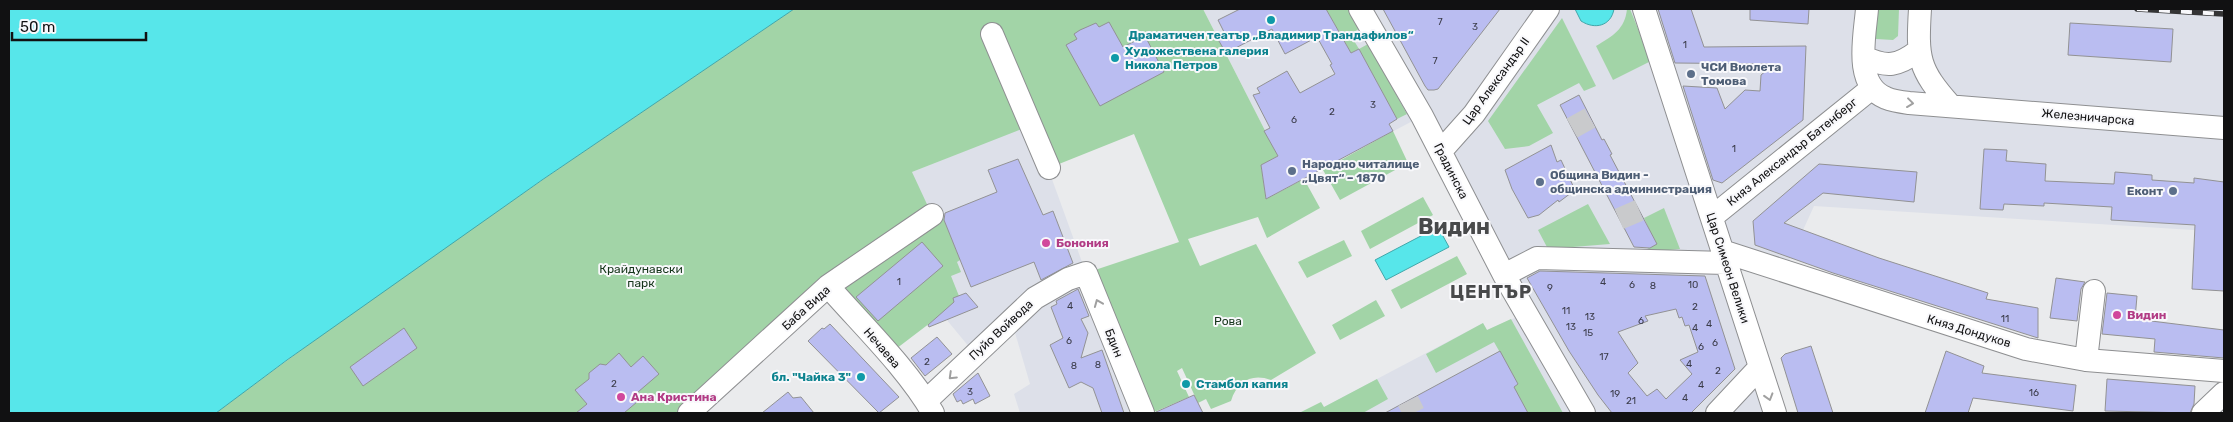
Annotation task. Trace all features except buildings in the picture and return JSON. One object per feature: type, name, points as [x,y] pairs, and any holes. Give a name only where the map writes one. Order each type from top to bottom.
[{"type":"street","name":"Градинска","points":[[1360,9],[1441,152],[1504,275],[1584,413]]},
{"type":"street","name":"Цар Симеон Велики","points":[[1644,9],[1774,413]]},
{"type":"street","points":[[1867,9],[1864,57],[1865,74],[1872,88],[1885,98],[1893,100],[1951,106]]},
{"type":"street","points":[[1920,9],[1918,51],[1931,83],[1951,106]]},
{"type":"street","name":"Цар Александър II","points":[[1441,152],[1474,114],[1537,14]]},
{"type":"street","points":[[992,34],[1049,168]]},
{"type":"street","points":[[1864,57],[1877,64],[1903,63],[1918,51]]},
{"type":"street","name":"Княз Александър Батенберг","points":[[1712,217],[1872,88]]},
{"type":"street","name":"Железничарска","points":[[1951,106],[2224,128]]},
{"type":"street","name":"Баба Вида","points":[[703,409],[828,286],[932,215]]},
{"type":"street","name":"Княз Дондуков","points":[[1504,275],[1537,258],[1724,257],[2026,349],[2086,360],[2224,371]]},
{"type":"street","name":"Пуйо Войвода","points":[[929,407],[1035,298],[1068,279],[1086,273]]},
{"type":"street","name":"Бдин","points":[[1086,273],[1142,413]]},
{"type":"street","name":"Нечаева","points":[[828,286],[888,355],[929,407]]},
{"type":"street","points":[[2086,360],[2094,291]]},
{"type":"street","points":[[1717,413],[1760,367]]},
{"type":"street","points":[[2203,413],[2224,393]]},
{"type":"shaded area","points":[[1203,9],[2224,9],[2224,232],[1814,206],[1784,272],[1723,251],[1775,413],[1326,413],[1324,407],[1483,323],[1487,330],[1526,313],[1422,116],[1266,199],[1261,165],[1278,156]]},
{"type":"shaded area","points":[[1032,124],[1086,273],[1143,413],[1020,413],[1014,394],[1030,384],[1011,319],[975,354],[941,313],[912,172]]},
{"type":"green space","name":"Крайдунавски парк","points":[[794,9],[1203,9],[1278,156],[1261,165],[1266,199],[1304,179],[1320,208],[1267,238],[1258,217],[1188,239],[1200,266],[1256,244],[1316,353],[1271,380],[1252,378],[1246,380],[1237,388],[1231,401],[1211,409],[1206,399],[1198,403],[1182,368],[1177,371],[1189,397],[1152,413],[1086,273],[1179,242],[1134,134],[1049,168],[1032,125],[912,172],[932,215],[942,214],[960,260],[957,262],[961,272],[951,276],[959,296],[953,298],[955,304],[888,355],[828,287],[689,413],[216,413],[430,258]]},
{"type":"green space","points":[[1326,9],[1356,9],[1366,25],[1350,34],[1359,49],[1351,53]]},
{"type":"green space","points":[[1627,9],[1630,9],[1651,61],[1613,80],[1596,46],[1608,39],[1621,27]]},
{"type":"green space","points":[[1873,9],[1899,9],[1898,36],[1893,40],[1876,39],[1872,34]]},
{"type":"green space","points":[[1562,18],[1596,86],[1584,91],[1579,83],[1537,105],[1553,133],[1529,146],[1505,149],[1488,121]]},
{"type":"green space","points":[[1368,44],[1407,114],[1397,119],[1359,49]]},
{"type":"green space","points":[[1393,131],[1408,163],[1340,200],[1323,170]]},
{"type":"green space","points":[[1423,197],[1433,215],[1370,249],[1361,231]]},
{"type":"green space","points":[[1588,204],[1610,244],[1548,249],[1538,230]]},
{"type":"green space","points":[[1664,208],[1680,249],[1640,253],[1656,244],[1644,218]]},
{"type":"green space","points":[[1344,240],[1352,256],[1307,278],[1298,262]]},
{"type":"green space","points":[[1457,256],[1467,274],[1401,309],[1391,290]]},
{"type":"green space","points":[[1376,300],[1385,316],[1340,340],[1332,325]]},
{"type":"green space","points":[[1511,319],[1563,413],[1528,413],[1513,387],[1518,384],[1494,342],[1436,373],[1426,354],[1483,323],[1487,330]]},
{"type":"green space","points":[[1377,379],[1388,399],[1363,413],[1299,413],[1321,402],[1324,407]]},
{"type":"water","points":[[9,9],[794,9],[542,180],[287,360],[216,413],[9,413]]},
{"type":"water","points":[[1575,9],[1614,9],[1606,23],[1597,26],[1581,21]]},
{"type":"water","points":[[1438,227],[1449,247],[1386,280],[1375,260]]},
{"type":"tunnel","points":[[1572,128],[1590,118]]},
{"type":"tunnel","points":[[1619,219],[1640,210]]},
{"type":"tunnel","points":[[1408,401],[1414,413]]},
{"type":"railway","points":[[2137,9],[2224,14]]},
{"type":"place","name":"Драматичен театър „Владимир Трандафилов“","points":[[1271,20]]},
{"type":"place","name":"Художествена галерия Никола Петров","points":[[1115,58]]},
{"type":"place","name":"ЧСИ Виолета Томова","points":[[1691,74]]},
{"type":"place","name":"Народно читалище „Цвят“ – 1870","points":[[1292,171]]},
{"type":"place","name":"Община Видин - общинска администрация","points":[[1540,182]]},
{"type":"place","name":"Еконт","points":[[2173,191]]},
{"type":"place","name":"Бонония","points":[[1046,243]]},
{"type":"place","name":"Видин","points":[[2117,315]]},
{"type":"place","name":"бл. \"Чайка 3\"","points":[[861,377]]},
{"type":"place","name":"Стамбол капия","points":[[1186,384]]},
{"type":"place","name":"Ана Кристина","points":[[621,397]]},
{"type":"district","name":"Видин","points":[[1454,226]]},
{"type":"district","name":"ЦЕНТЪР","points":[[1491,292]]},
{"type":"park label","name":"Рова","points":[[1228,321]]}]
